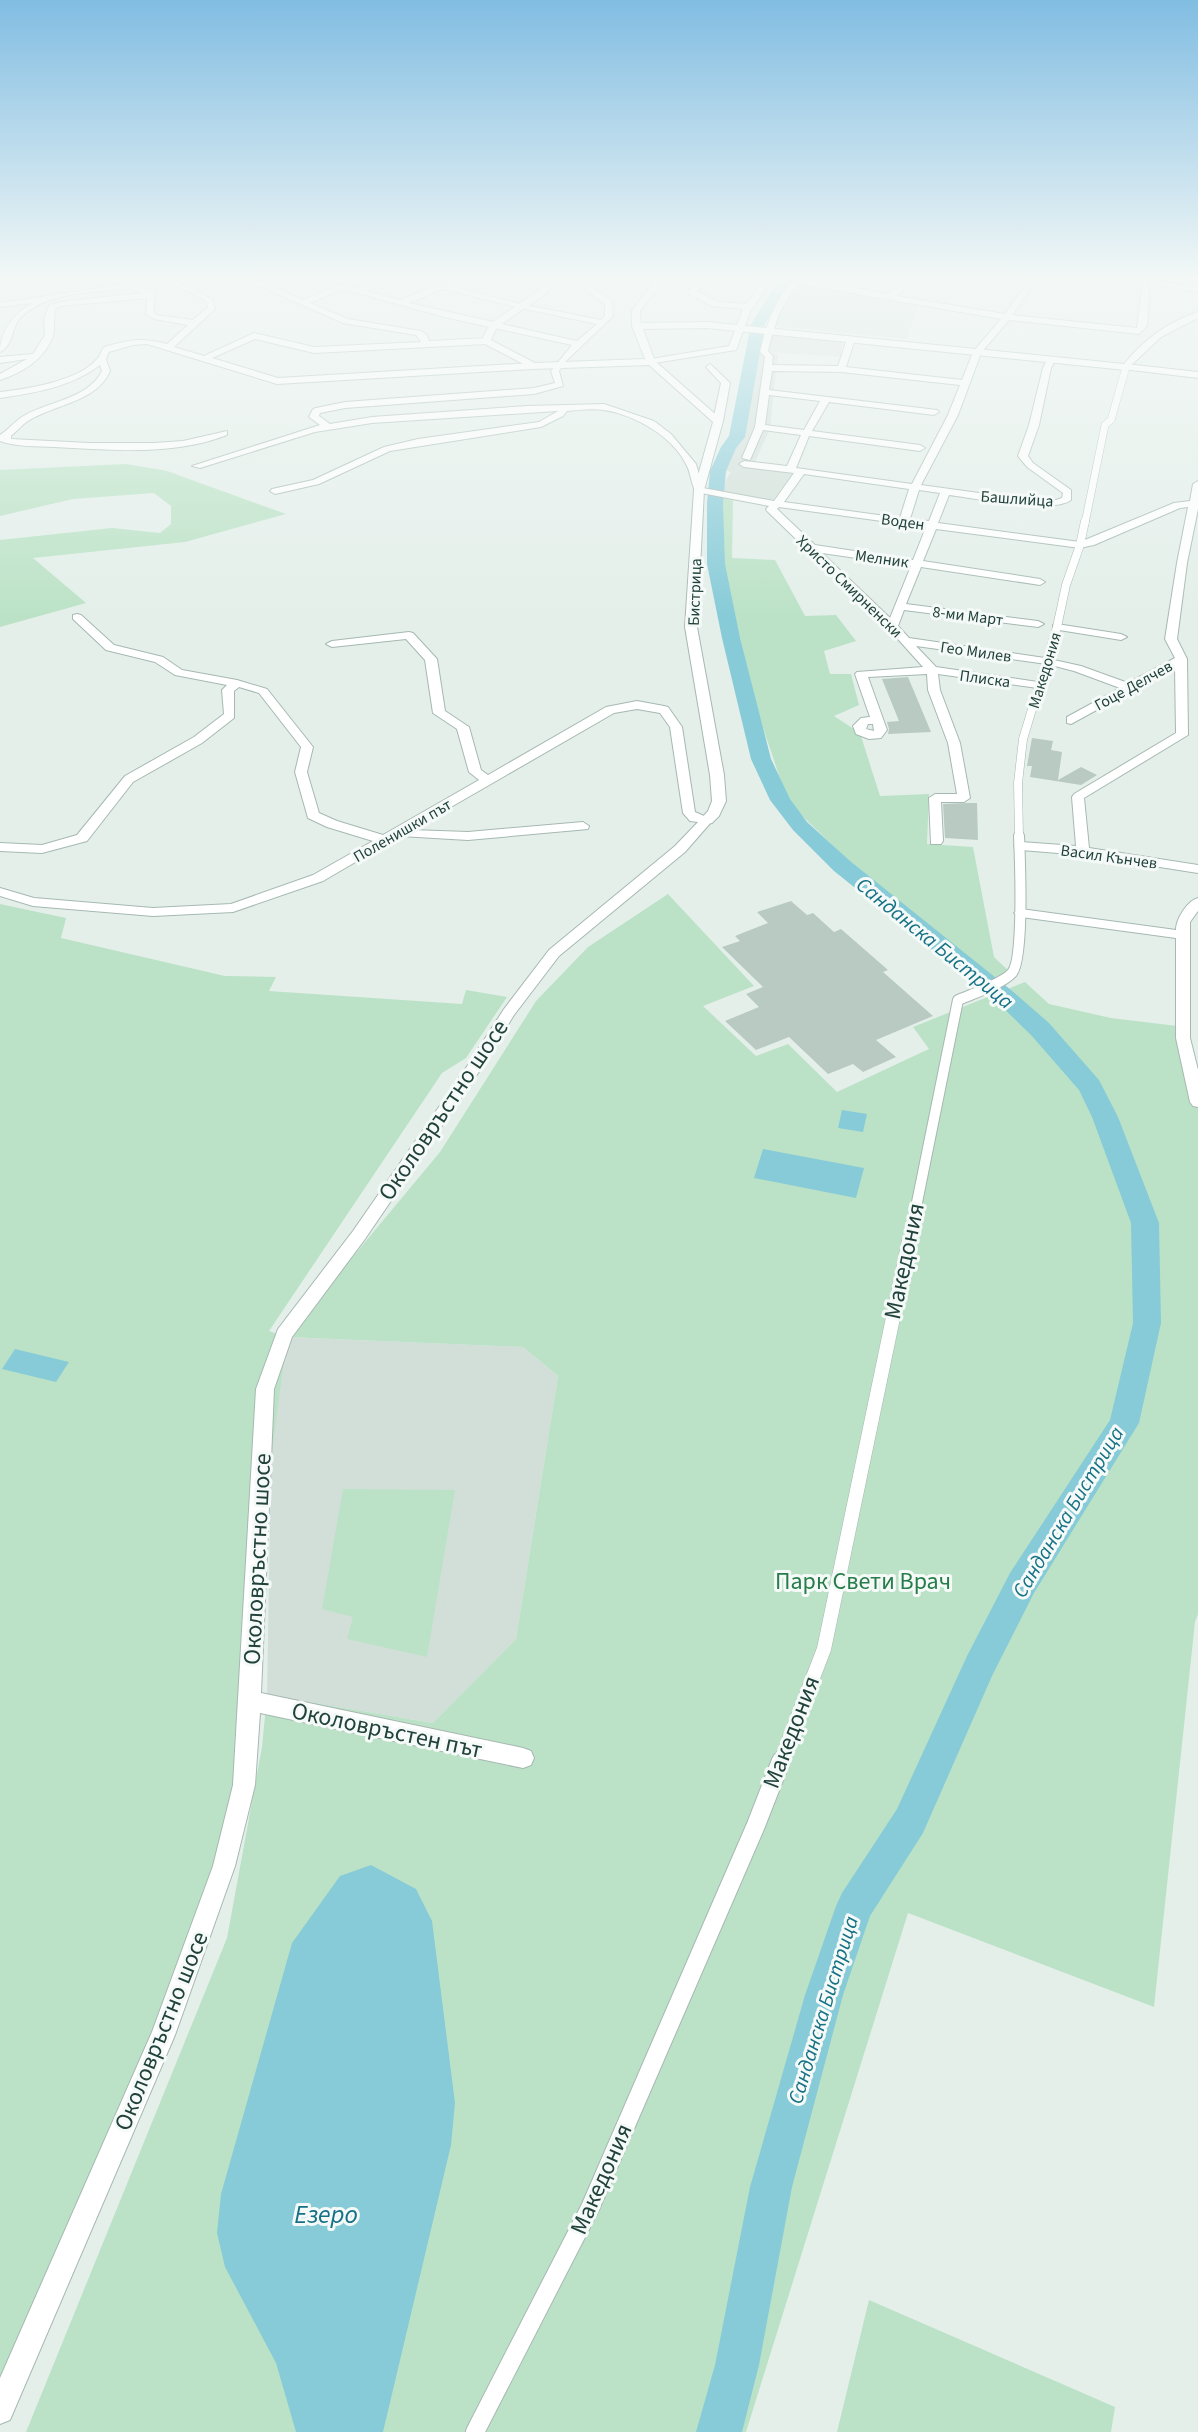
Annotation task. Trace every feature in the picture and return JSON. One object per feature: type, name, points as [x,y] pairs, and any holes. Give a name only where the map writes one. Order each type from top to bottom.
[{"type":"street","points":[[0,395],[28,390]]},
{"type":"street","points":[[90,390],[27,418],[3,437],[11,442],[178,444],[218,437],[224,433]]},
{"type":"street","points":[[329,427],[314,417],[316,411],[345,405],[536,390]]},
{"type":"street","points":[[683,390],[718,421]]},
{"type":"street","name":"Бистрица","points":[[707,820],[714,813],[719,801],[717,775],[691,627],[703,491],[724,390]]},
{"type":"street","points":[[904,521],[915,487],[937,450],[962,390]]},
{"type":"street","name":"Башлийца","points":[[946,491],[1056,503],[1066,500],[1068,492],[1030,465],[1023,456],[1034,425],[1042,390]]},
{"type":"street","name":"Македония","points":[[475,2432],[590,2208],[756,1825],[824,1649],[945,1073],[958,1000],[1007,978],[1014,971],[1021,913],[1018,783],[1023,739],[1038,686],[1049,662],[1066,585],[1080,545],[1105,425],[1110,420],[1119,390]]},
{"type":"street","points":[[892,626],[946,491],[796,471],[746,461],[760,427],[765,392],[934,412]]},
{"type":"street","points":[[777,504],[796,471],[806,434],[826,399]]},
{"type":"street","points":[[275,491],[316,482],[387,449],[418,442],[541,424],[560,414],[564,408]]},
{"type":"street","points":[[197,466],[314,429],[380,419],[441,413],[564,408],[617,409],[651,423],[668,436],[691,464],[703,491]]},
{"type":"street","points":[[760,427],[920,448]]},
{"type":"street","name":"Гоце Делчев","points":[[1071,720],[1181,659],[1171,639],[1186,564],[1198,484]]},
{"type":"street","name":"Воден","points":[[703,491],[777,504],[1080,545]]},
{"type":"street","points":[[1080,545],[1090,543],[1178,505],[1196,503]]},
{"type":"street","name":"Христо Смирненски","points":[[777,504],[771,509],[892,626],[932,670]]},
{"type":"street","name":"Мелник","points":[[811,548],[1040,582]]},
{"type":"street","name":"8-ми Март","points":[[899,606],[1038,624]]},
{"type":"street","points":[[77,617],[110,648],[159,659],[179,673],[237,683],[263,692],[307,747],[301,772],[313,815],[332,824],[384,840]]},
{"type":"street","points":[[1057,627],[1121,637]]},
{"type":"street","points":[[332,644],[409,634],[431,659],[439,713],[463,727],[475,772],[487,780]]},
{"type":"street","name":"Гео Милев","points":[[907,641],[1049,662],[1077,668],[1130,688]]},
{"type":"street","points":[[1083,851],[1078,797],[1182,735],[1181,659]]},
{"type":"street","points":[[932,670],[934,690],[954,743],[964,798],[935,798],[936,841]]},
{"type":"street","name":"Плиска","points":[[877,720],[861,674],[932,670],[1038,686]]},
{"type":"street","points":[[0,847],[42,849],[82,838],[129,779],[198,740],[230,716],[228,690],[237,683]]},
{"type":"street","name":"Поленишки път","points":[[0,892],[33,902],[153,912],[233,908],[318,878],[610,710],[637,705],[664,710],[676,727],[690,813],[695,818],[707,820]]},
{"type":"street","name":"Околовръстно шосе","points":[[0,2410],[163,2035],[224,1866],[244,1785],[265,1389],[284,1334],[359,1235],[474,1070],[509,1012],[554,953],[680,849],[707,820]]},
{"type":"street","points":[[399,832],[425,836],[456,836],[583,826]]},
{"type":"street","name":"Васил Кънчев","points":[[1021,846],[1083,851],[1198,869]]},
{"type":"street","points":[[1198,902],[1183,922],[1183,1038],[1198,1102]]},
{"type":"street","points":[[1021,913],[1183,935]]},
{"type":"street","name":"Околовръстен път","points":[[250,1701],[523,1758]]},
{"type":"shaded area","points":[[751,390],[774,390],[770,429],[753,466],[794,472],[772,501],[719,491],[731,472],[721,470],[746,425]]},
{"type":"shaded area","points":[[286,1337],[523,1347],[558,1376],[516,1639],[433,1723],[267,1695],[272,1404]]},
{"type":"green space","points":[[126,464],[167,471],[286,514],[185,542],[33,558],[86,603],[0,627],[0,540],[112,528],[160,533],[171,524],[171,506],[154,493],[73,499],[0,516],[0,470]]},
{"type":"green space","points":[[720,498],[733,500],[732,558],[775,560],[805,616],[836,615],[856,641],[824,651],[830,674],[851,674],[859,705],[834,716],[860,733],[880,796],[929,794],[927,844],[973,847],[994,957],[1011,973],[991,979],[891,902],[788,802],[741,662],[720,558]]},
{"type":"green space","name":"Парк Свети Врач","points":[[668,894],[754,986],[703,1006],[756,1056],[788,1044],[837,1092],[929,1049],[913,1027],[1025,982],[1049,1004],[1111,1018],[1177,1026],[1198,1102],[1198,1614],[1195,1622],[1154,2007],[908,1913],[746,2432],[26,2432],[227,1938],[262,1747],[267,1695],[433,1723],[516,1639],[558,1376],[523,1347],[287,1337],[255,1584],[224,1866],[0,2414],[0,904],[66,918],[61,938],[225,976],[276,977],[269,991],[462,1004],[466,990],[507,997],[466,1058],[442,1073],[269,1331],[286,1337],[440,1152],[536,1001],[588,947]]},
{"type":"green space","points":[[343,1489],[455,1490],[427,1657],[347,1639],[353,1617],[322,1609]]},
{"type":"green space","points":[[869,2300],[1115,2407],[1111,2432],[837,2432]]},
{"type":"water","points":[[842,1110],[867,1114],[863,1132],[838,1128]]},
{"type":"water","points":[[763,1149],[864,1168],[856,1198],[754,1178]]},
{"type":"water","points":[[15,1349],[69,1362],[56,1382],[2,1369]]},
{"type":"water","name":"Езеро","points":[[371,1865],[416,1889],[432,1921],[455,2103],[451,2145],[383,2432],[296,2432],[276,2363],[225,2267],[217,2233],[221,2194],[292,1943],[340,1876]]},
{"type":"building","points":[[908,677],[931,732],[888,734],[887,722],[899,721],[882,679]]},
{"type":"building","points":[[1032,738],[1053,741],[1051,750],[1062,752],[1058,780],[1081,767],[1097,775],[1081,785],[1030,777],[1032,766],[1027,766]]},
{"type":"building","points":[[977,803],[978,840],[945,838],[943,804]]},
{"type":"building","points":[[791,901],[807,915],[813,913],[834,932],[841,929],[888,970],[883,972],[933,1016],[876,1040],[896,1057],[863,1072],[853,1064],[828,1074],[789,1037],[756,1050],[725,1021],[759,1007],[746,994],[763,987],[722,947],[740,941],[735,936],[768,923],[757,912]]},
{"type":"waterway","name":"Санданска Бистрица","points":[[719,2432],[737,2365],[771,2187],[824,1995],[855,1906],[910,1821],[979,1667],[1022,1583],[1124,1423],[1147,1323],[1145,1223],[1105,1117],[1090,1086],[1040,1029],[1003,995],[842,866],[800,826],[780,800],[761,759],[731,638],[716,564],[715,503],[718,471],[729,447],[737,437],[746,390]]}]
